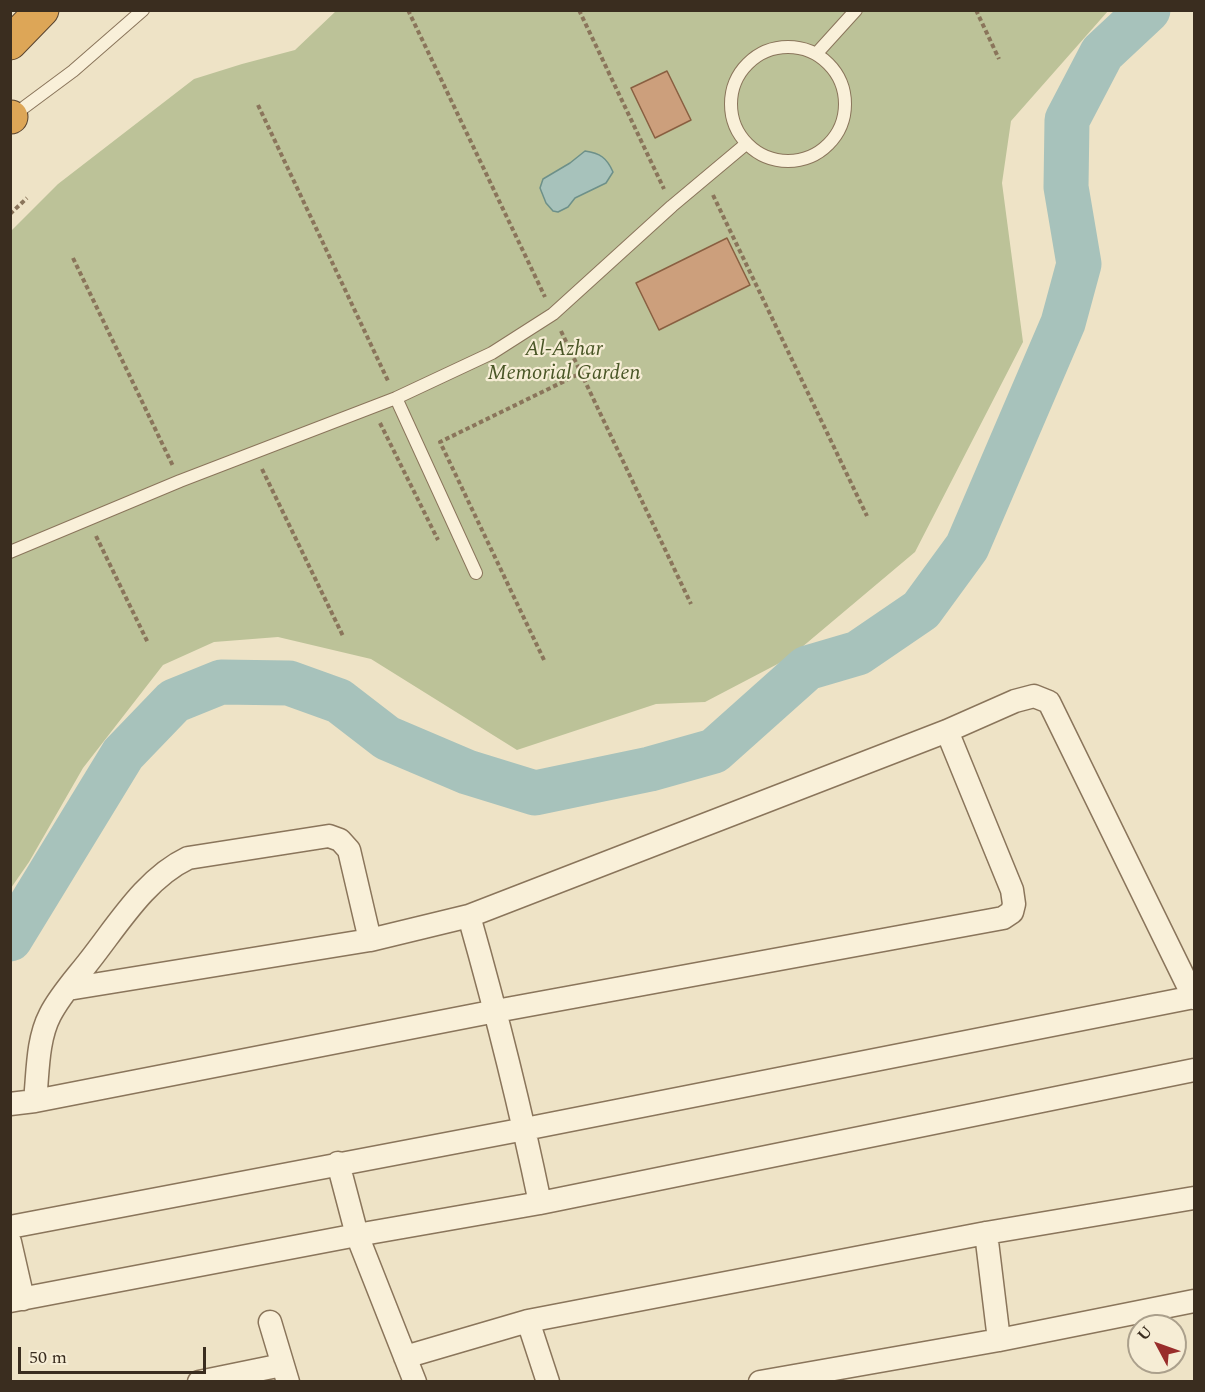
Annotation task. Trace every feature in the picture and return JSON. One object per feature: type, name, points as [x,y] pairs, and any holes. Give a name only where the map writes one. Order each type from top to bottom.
[{"type":"highway","points":[[10,43],[42,10]]},
{"type":"street","points":[[10,1227],[525,1129],[1194,997],[1049,702],[1034,696],[1015,701],[947,731],[469,916],[370,940],[68,988]]},
{"type":"street","points":[[10,1104],[496,1011],[1003,918],[1012,912],[1014,904],[1012,890],[947,731]]},
{"type":"street","points":[[35,1101],[40,1049],[49,1016],[127,912],[156,879],[171,866],[188,858],[329,836],[340,840],[349,850],[370,940]]},
{"type":"street","points":[[469,916],[496,1011],[525,1129],[540,1203]]},
{"type":"street","points":[[10,1242],[17,1300],[357,1235],[540,1203],[1194,1070]]},
{"type":"street","points":[[338,1163],[357,1235],[415,1382]]},
{"type":"street","points":[[405,1357],[528,1321],[986,1233],[1194,1198]]},
{"type":"street","points":[[986,1233],[999,1340]]},
{"type":"street","points":[[760,1382],[999,1340],[1194,1301]]},
{"type":"street","points":[[528,1321],[548,1382]]},
{"type":"street","points":[[199,1382],[285,1373],[270,1322]]},
{"type":"lane","points":[[11,117],[73,71],[143,10]]},
{"type":"lane","points":[[817,53],[856,10]]},
{"type":"lane","points":[[789,46],[817,53],[833,67],[843,87],[846,109],[839,130],[826,147],[807,158],[785,162],[764,157],[746,144],[734,126],[730,98],[740,71],[762,52],[789,46]]},
{"type":"lane","points":[[10,552],[180,481],[396,398],[492,353],[553,314],[672,206],[746,144]]},
{"type":"lane","points":[[396,398],[476,573]]},
{"type":"path","points":[[579,10],[672,206]]},
{"type":"path","points":[[975,10],[999,59]]},
{"type":"path","points":[[258,105],[396,398]]},
{"type":"path","points":[[705,178],[867,516]]},
{"type":"path","points":[[10,214],[27,198]]},
{"type":"path","points":[[73,258],[180,481]]},
{"type":"path","points":[[544,660],[440,442],[581,373]]},
{"type":"path","points":[[372,406],[439,542]]},
{"type":"path","points":[[254,452],[343,636]]},
{"type":"path","points":[[88,520],[148,643]]},
{"type":"green space","name":"Al-Azhar Memorial Garden","points":[[336,11],[1108,11],[1011,121],[1002,183],[1023,342],[915,552],[789,658],[705,702],[656,704],[517,750],[371,659],[278,637],[214,642],[163,665],[83,768],[29,862],[11,888],[11,231],[58,184],[194,79],[295,50]]},
{"type":"water","points":[[585,151],[602,157],[613,172],[606,183],[575,198],[568,207],[558,212],[553,211],[546,203],[540,188],[543,179]]},
{"type":"building","points":[[667,71],[691,120],[655,138],[631,88]]},
{"type":"building","points":[[727,238],[750,285],[659,330],[636,283]]},
{"type":"waterway","points":[[10,939],[123,754],[174,701],[221,682],[289,683],[339,701],[387,738],[467,772],[535,793],[650,769],[714,751],[807,668],[858,653],[921,610],[967,547],[1063,323],[1079,264],[1066,187],[1067,120],[1102,53],[1148,10]]}]
